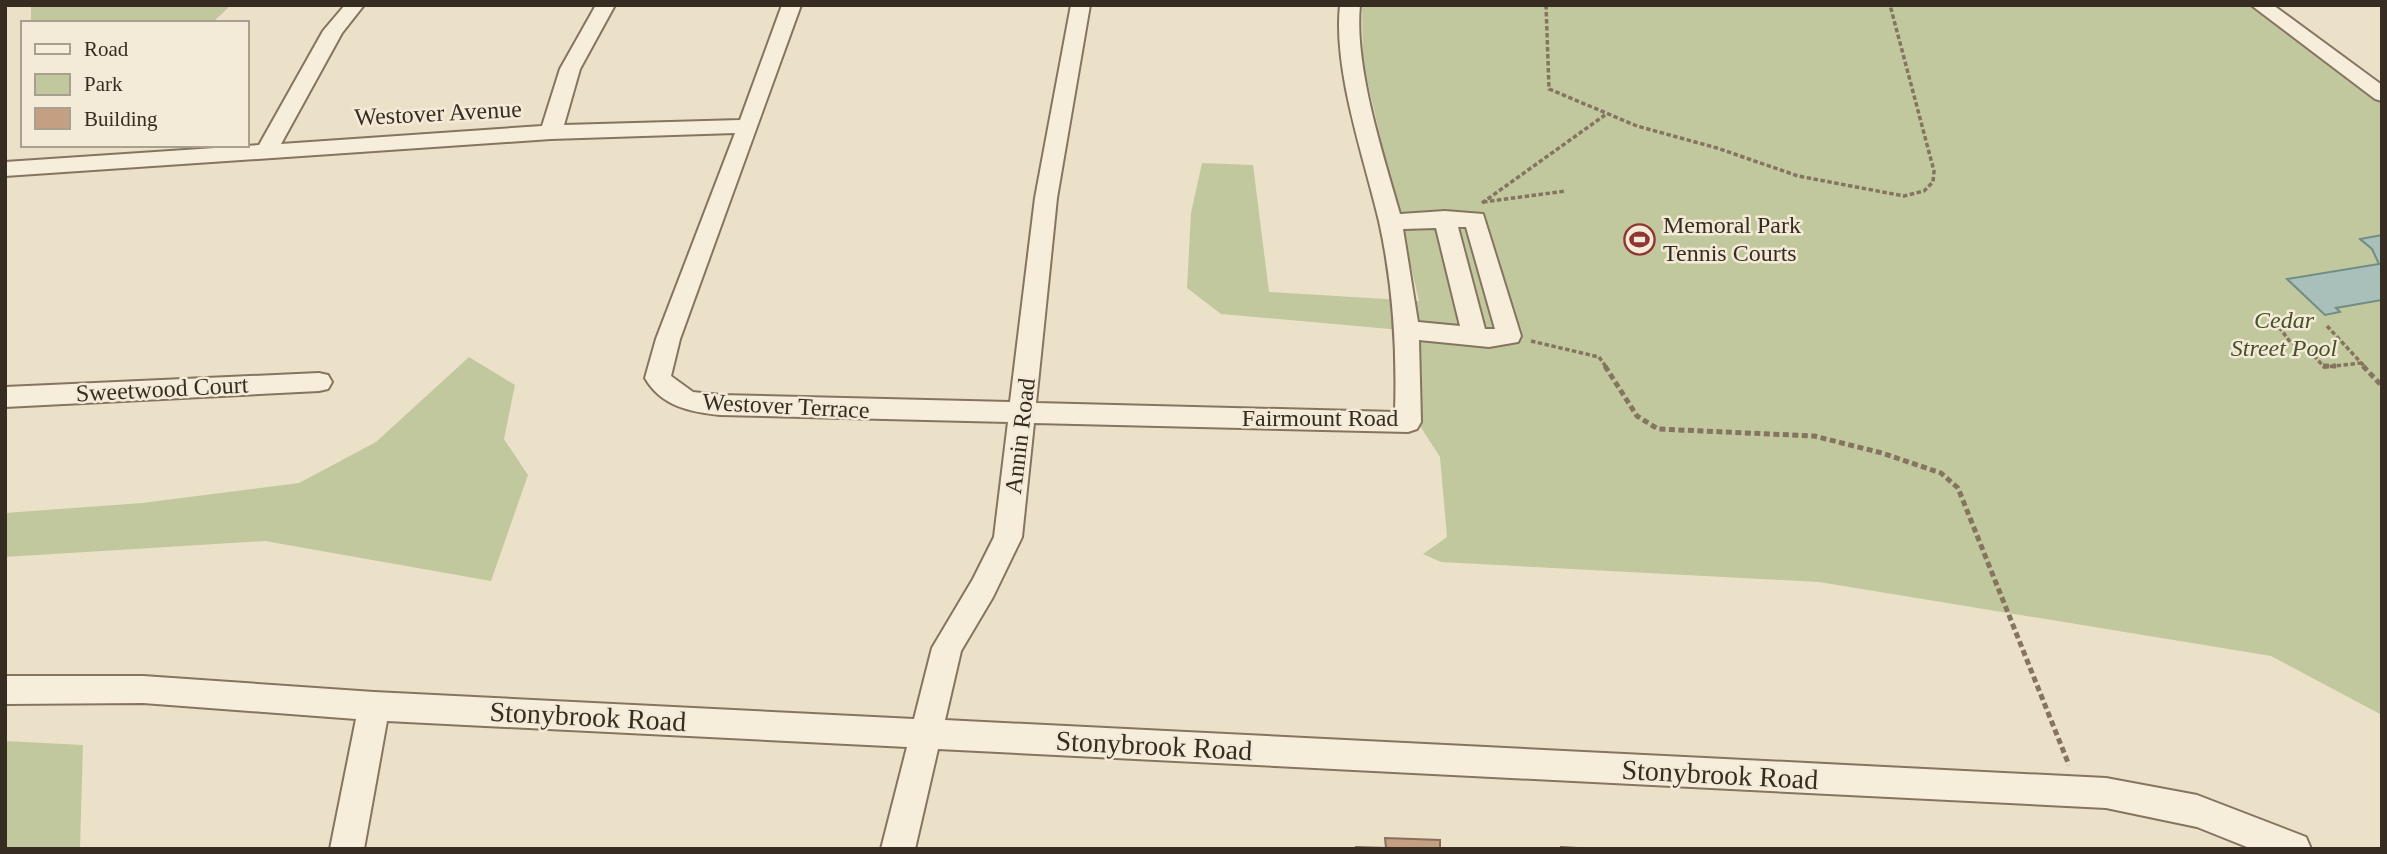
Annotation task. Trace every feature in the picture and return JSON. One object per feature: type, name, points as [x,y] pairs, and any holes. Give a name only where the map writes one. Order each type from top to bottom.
[{"type":"street","points":[[267,150],[333,31],[355,5]]},
{"type":"street","points":[[551,132],[569,69],[606,5]]},
{"type":"street","points":[[746,126],[792,5]]},
{"type":"street","name":"Annin Road","points":[[898,849],[947,648],[983,588],[1008,537],[1046,198],[1081,5]]},
{"type":"street","name":"Fairmount Road","points":[[1023,414],[1408,422],[1410,366],[1404,330],[1403,297],[1390,222],[1371,158],[1353,68],[1350,5]]},
{"type":"street","points":[[2260,5],[2382,95]]},
{"type":"street","name":"Westover Avenue","points":[[5,169],[551,132],[746,126]]},
{"type":"street","name":"Westover Terrace","points":[[746,126],[709,234],[668,339],[658,379],[671,394],[693,402],[720,405],[1023,414]]},
{"type":"street","points":[[1390,222],[1446,219],[1478,210],[1509,336],[1404,330]]},
{"type":"street","points":[[1446,219],[1475,336]]},
{"type":"street","name":"Sweetwood Court","points":[[5,397],[318,382]]},
{"type":"street","name":"Stonybrook Road","points":[[5,690],[84,687],[194,692],[374,706],[2106,793],[2197,811],[2294,849]]},
{"type":"street","points":[[347,849],[374,706]]},
{"type":"path","points":[[1546,5],[1549,89],[1606,114],[1798,176],[1904,196],[1924,191],[1933,182],[1934,171],[1890,5]]},
{"type":"path","points":[[1478,210],[1606,114]]},
{"type":"path","points":[[1478,210],[1566,191]]},
{"type":"path","points":[[2327,326],[2382,386]]},
{"type":"path","points":[[2279,327],[2291,343],[2302,342],[2324,367],[2361,363]]},
{"type":"path","points":[[1509,336],[1599,356],[1637,416],[1658,429],[1814,436],[1882,453],[1941,473],[1958,488],[2081,792]]},
{"type":"green space","points":[[31,5],[231,5],[214,21],[31,21]]},
{"type":"green space","name":"Cedar Street Pool","points":[[1362,5],[2265,5],[2382,97],[2382,715],[2271,656],[1819,582],[1441,562],[1423,554],[1447,537],[1440,457],[1420,426],[1422,371],[1401,330],[1221,314],[1187,288],[1191,213],[1202,163],[1253,165],[1269,292],[1419,301],[1363,63]]},
{"type":"green space","points":[[469,357],[515,385],[504,439],[528,475],[491,581],[265,541],[5,557],[5,513],[142,503],[299,483],[376,442]]},
{"type":"green space","points":[[5,741],[83,745],[80,849],[5,849]]},
{"type":"water","points":[[2382,235],[2382,300],[2336,308],[2340,312],[2325,315],[2287,279],[2379,264],[2372,249],[2360,239]]},
{"type":"building","points":[[1385,838],[1440,840],[1440,849],[1356,849],[1386,848]]},
{"type":"building","points":[[1561,847],[1595,849],[1561,849]]},
{"type":"place","name":"Memoral Park Tennis Courts","points":[[1640,239]]}]
